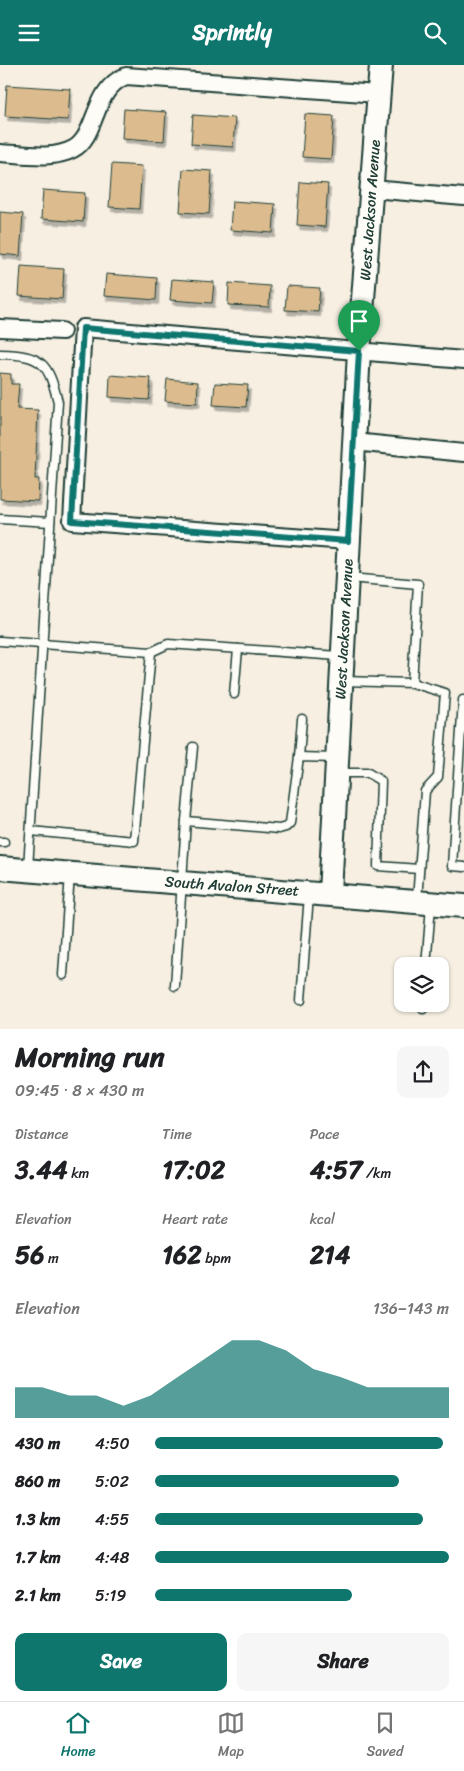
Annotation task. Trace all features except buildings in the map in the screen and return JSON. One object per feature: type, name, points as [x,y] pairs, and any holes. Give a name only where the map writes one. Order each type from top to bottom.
[{"type":"street","name":"West Jackson Avenue","points":[[320,893],[337,766],[359,351],[381,65]]},
{"type":"street","points":[[0,153],[55,154],[73,149],[82,141],[105,92],[116,80],[126,76],[378,94]]},
{"type":"street","points":[[372,189],[464,197]]},
{"type":"street","points":[[0,328],[62,331]]},
{"type":"street","points":[[348,541],[72,521],[83,328],[464,359]]},
{"type":"street","points":[[354,442],[464,453]]},
{"type":"street","name":"South Avalon Street","points":[[0,868],[464,906]]},
{"type":"lane","points":[[0,354],[26,355],[43,365],[51,374],[58,402],[28,870]]},
{"type":"lane","points":[[0,519],[50,522]]},
{"type":"lane","points":[[346,578],[418,584],[412,683]]},
{"type":"lane","points":[[0,641],[151,652],[168,644],[342,656]]},
{"type":"lane","points":[[234,695],[238,649]]},
{"type":"lane","points":[[31,831],[134,841],[151,652]]},
{"type":"lane","points":[[341,681],[412,683],[445,693],[438,777],[425,791],[419,869],[424,902],[426,957]]},
{"type":"lane","points":[[463,700],[452,866],[464,867]]},
{"type":"lane","points":[[186,821],[279,829],[286,827],[290,823],[302,719]]},
{"type":"lane","points":[[175,986],[193,747]]},
{"type":"lane","points":[[299,757],[368,773],[381,781],[378,866],[419,869]]},
{"type":"lane","points":[[63,975],[70,873]]},
{"type":"lane","points":[[301,1000],[320,893]]},
{"type":"route","points":[[83,328],[359,351],[348,541],[72,521],[83,328]]}]
